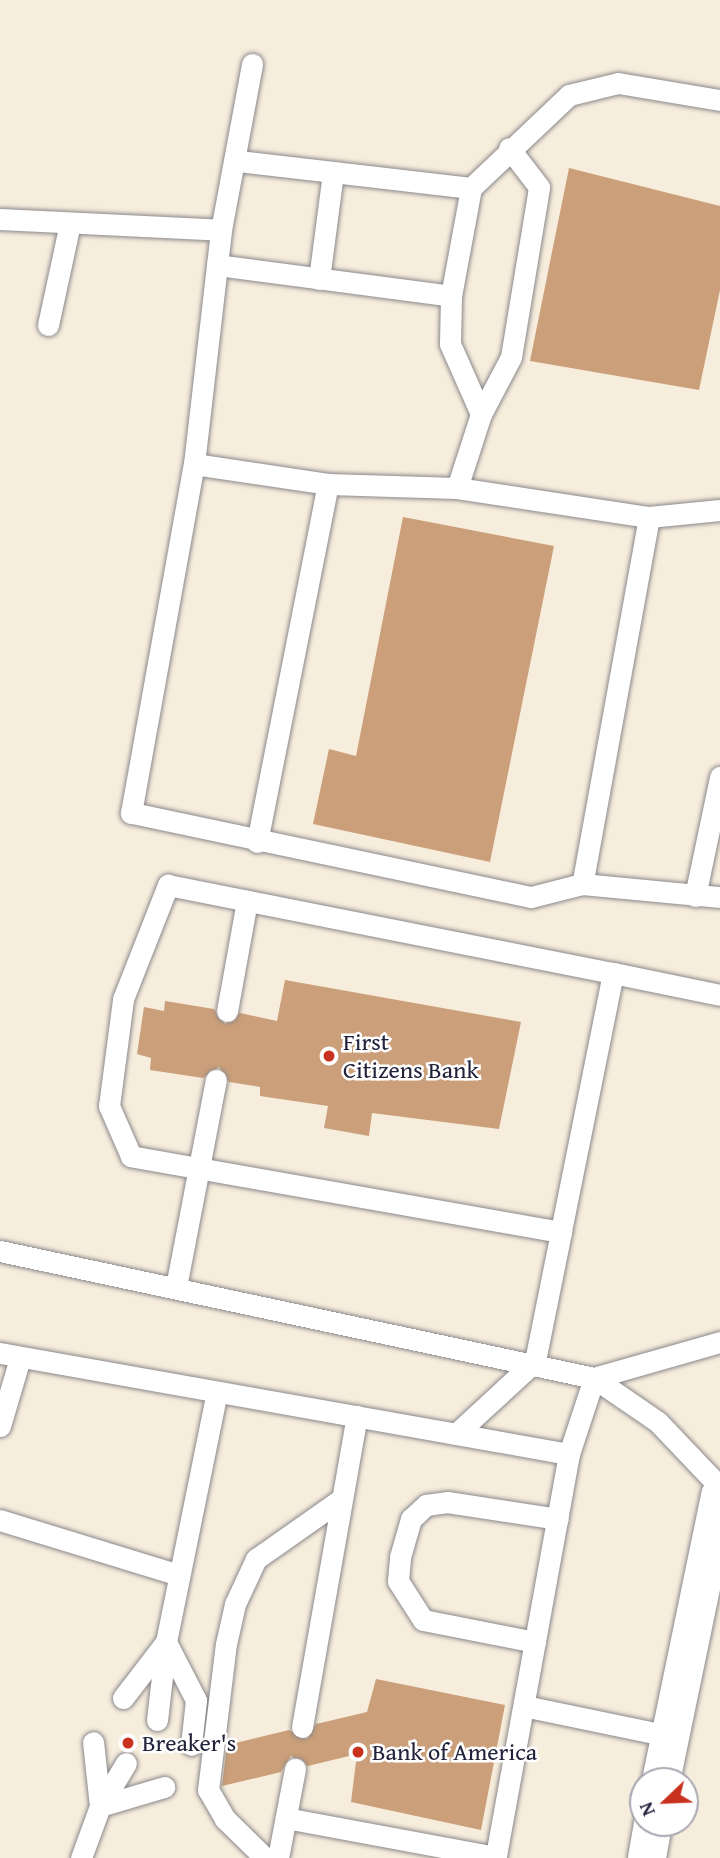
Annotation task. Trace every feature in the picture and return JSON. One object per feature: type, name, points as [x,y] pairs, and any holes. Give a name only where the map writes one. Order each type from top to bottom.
[{"type":"main road","points":[[663,1767],[720,1495]]},
{"type":"main road","points":[[647,1858],[651,1837]]},
{"type":"lane","points":[[252,64],[238,161],[221,230],[194,464],[131,813],[257,842],[531,897],[582,884],[720,897]]},
{"type":"lane","points":[[481,414],[450,344],[451,296],[471,188],[509,148],[569,95],[618,83],[720,100]]},
{"type":"lane","points":[[457,488],[481,414],[511,357],[538,187],[509,148]]},
{"type":"lane","points":[[238,161],[471,188]]},
{"type":"lane","points":[[319,279],[333,173]]},
{"type":"lane","points":[[0,219],[221,230]]},
{"type":"lane","points":[[48,325],[70,223]]},
{"type":"lane","points":[[217,265],[451,296]]},
{"type":"lane","points":[[194,464],[328,484],[457,488],[649,517],[720,510]]},
{"type":"lane","points":[[257,842],[328,484]]},
{"type":"lane","points":[[582,884],[649,517]]},
{"type":"lane","points":[[695,896],[720,777]]},
{"type":"lane","points":[[561,1232],[131,1156],[109,1106],[123,999],[169,885],[720,995]]},
{"type":"lane","points":[[227,1011],[247,901]]},
{"type":"lane","points":[[456,1434],[535,1361],[613,973]]},
{"type":"lane","points":[[176,1287],[216,1080]]},
{"type":"lane","points":[[0,1251],[535,1361],[594,1378],[659,1422],[720,1486]]},
{"type":"lane","points":[[594,1378],[720,1342]]},
{"type":"lane","points":[[0,1426],[10,1355],[569,1454]]},
{"type":"lane","points":[[286,1818],[496,1857],[569,1454],[594,1378]]},
{"type":"lane","points":[[157,1720],[166,1642],[217,1392]]},
{"type":"lane","points":[[302,1727],[340,1500],[357,1416]]},
{"type":"lane","points":[[265,1858],[225,1819],[208,1790],[226,1644],[235,1604],[256,1559],[340,1500]]},
{"type":"lane","points":[[535,1642],[423,1620],[398,1581],[400,1557],[411,1519],[426,1505],[447,1502],[558,1519]]},
{"type":"lane","points":[[0,1520],[180,1575]]},
{"type":"lane","points":[[123,1698],[166,1642]]},
{"type":"lane","points":[[166,1642],[195,1700],[191,1745]]},
{"type":"lane","points":[[524,1706],[669,1736]]},
{"type":"lane","points":[[93,1742],[100,1806]]},
{"type":"lane","points":[[81,1858],[100,1806],[126,1763]]},
{"type":"lane","points":[[278,1858],[295,1769]]},
{"type":"lane","points":[[100,1806],[164,1787]]},
{"type":"building","points":[[569,168],[720,206],[720,290],[699,390],[530,361]]},
{"type":"building","points":[[403,517],[554,546],[490,862],[313,824],[329,749],[356,756]]},
{"type":"building","name":"First Citizens Bank","points":[[285,980],[521,1022],[499,1129],[372,1113],[369,1136],[324,1128],[328,1106],[260,1096],[260,1087],[229,1082],[219,1067],[203,1078],[150,1070],[151,1058],[137,1054],[144,1007],[164,1011],[165,1001],[214,1009],[225,1024],[240,1013],[277,1021]]},
{"type":"building","name":"Bank of America","points":[[376,1679],[505,1705],[481,1830],[351,1802],[357,1754],[308,1766],[291,1756],[281,1772],[222,1786],[227,1745],[289,1730],[307,1739],[316,1724],[367,1712]]},
{"type":"place","name":"First Citizens Bank","points":[[329,1056]]},
{"type":"place","name":"Breaker's","points":[[128,1743]]},
{"type":"place","name":"Bank of America","points":[[358,1752]]}]
